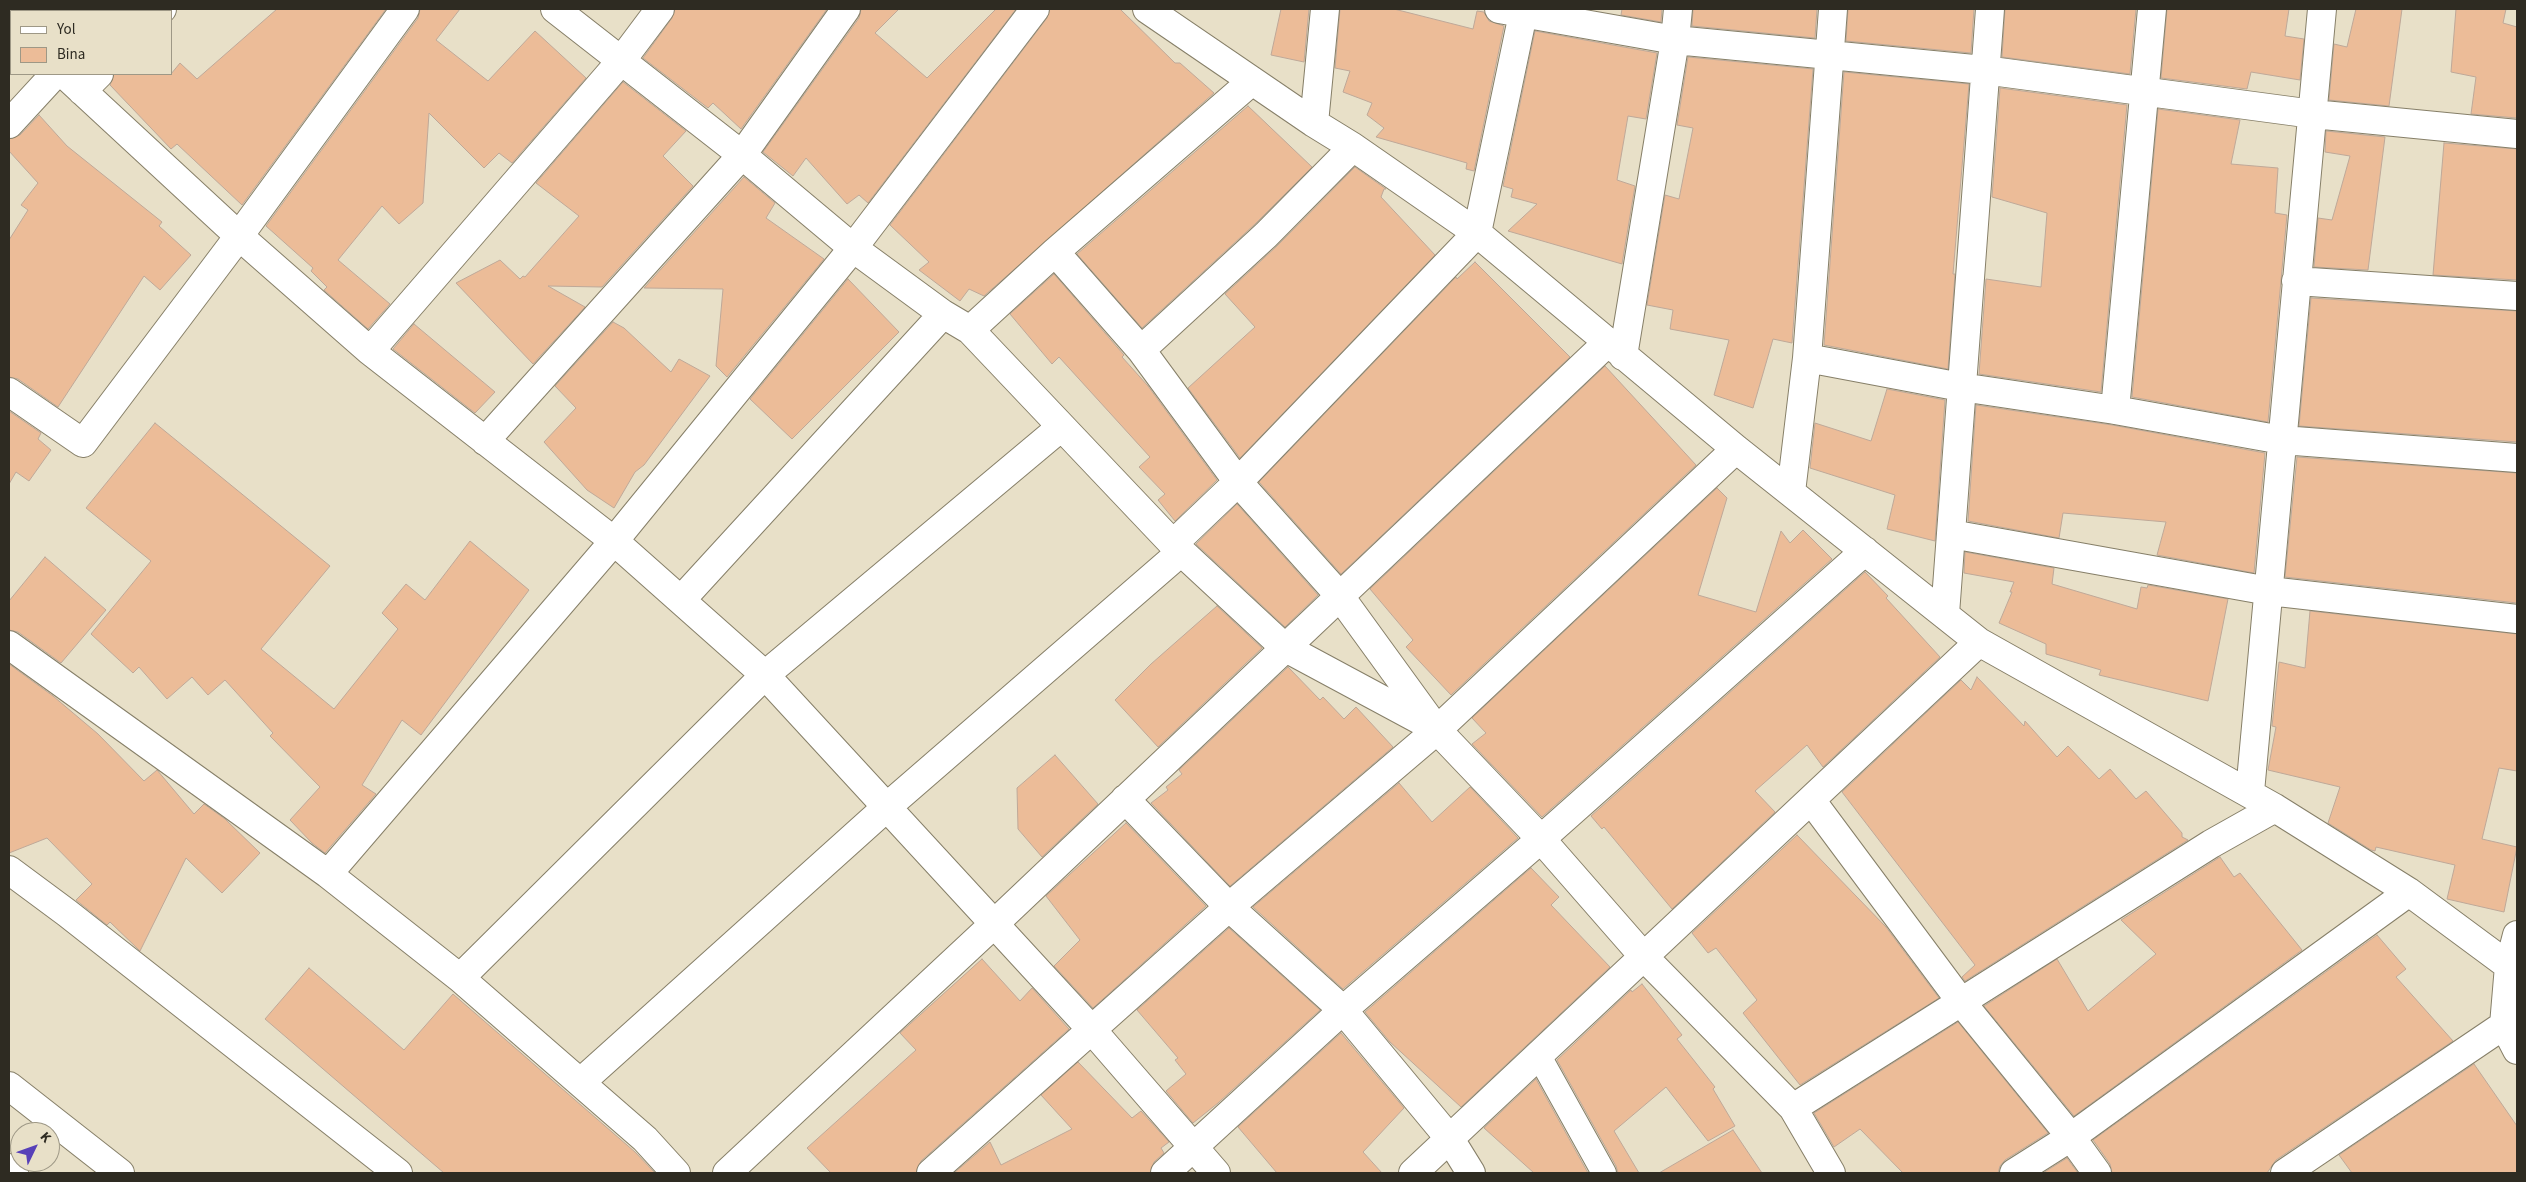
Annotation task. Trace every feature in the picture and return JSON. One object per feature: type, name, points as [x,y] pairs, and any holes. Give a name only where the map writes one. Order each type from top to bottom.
[{"type":"street","points":[[9,392],[83,443],[239,236],[405,9]]},
{"type":"street","points":[[555,9],[742,155],[853,248],[942,314],[970,330],[1060,428],[1177,548],[1284,647],[1437,730]]},
{"type":"street","points":[[370,351],[621,61],[660,9]]},
{"type":"street","points":[[485,441],[742,155],[846,9]]},
{"type":"street","points":[[328,874],[614,541],[853,248],[1035,9]]},
{"type":"street","points":[[1314,124],[1325,9]]},
{"type":"street","points":[[727,1173],[994,924],[1339,595],[1615,350],[1675,40],[1678,9]]},
{"type":"street","points":[[1791,492],[1807,358],[1828,54],[1833,9]]},
{"type":"street","points":[[1945,614],[1990,9]]},
{"type":"street","points":[[2115,410],[2152,9]]},
{"type":"street","points":[[2250,792],[2322,9]]},
{"type":"street","points":[[581,1082],[1177,548],[1477,233],[1516,11],[1675,40],[1984,70],[2313,114],[2517,134]]},
{"type":"street","points":[[1157,12],[1314,124],[1353,147],[1477,233],[1736,449],[1979,642],[2250,792],[2409,892],[2509,966]]},
{"type":"street","points":[[9,124],[54,75]]},
{"type":"street","points":[[82,80],[239,236],[370,351],[614,541],[765,675],[888,806],[1092,1030],[1216,1173]]},
{"type":"street","points":[[970,330],[1054,252],[1252,81]]},
{"type":"street","points":[[1141,350],[1266,235],[1353,147]]},
{"type":"street","points":[[1054,252],[1141,350],[1238,482],[1339,595],[1437,730],[1541,839],[1645,958],[1793,1108],[1831,1173]]},
{"type":"street","points":[[2296,281],[2517,296]]},
{"type":"street","points":[[681,600],[942,314]]},
{"type":"street","points":[[1807,358],[1961,387],[2115,410],[2282,440],[2517,458]]},
{"type":"street","points":[[460,978],[765,675],[1060,428]]},
{"type":"street","points":[[931,1173],[1229,907],[1437,730],[1736,449]]},
{"type":"street","points":[[1951,534],[2269,591],[2517,619]]},
{"type":"street","points":[[1165,1173],[1343,1010],[1541,839],[1864,551]]},
{"type":"street","points":[[1412,1173],[1645,958],[1979,642]]},
{"type":"street","points":[[9,645],[328,874],[460,978],[645,1139],[676,1173]]},
{"type":"street","points":[[1125,799],[1229,907],[1343,1010],[1450,1138],[1470,1173]]},
{"type":"street","points":[[1811,800],[1962,1003],[2071,1137],[2096,1173]]},
{"type":"street","points":[[1793,1108],[2211,844],[2275,808]]},
{"type":"street","points":[[9,870],[67,913],[398,1173]]},
{"type":"street","points":[[2014,1173],[2071,1137],[2409,892]]},
{"type":"street","points":[[2517,935],[2509,966],[2504,1025],[2517,1050]]},
{"type":"street","points":[[2285,1173],[2504,1025]]},
{"type":"street","points":[[11,1093],[120,1173]]},
{"type":"lane","points":[[1539,1056],[1604,1173]]},
{"type":"lane","points":[[9,1166],[16,1173]]},
{"type":"building","points":[[277,9],[386,9],[242,205],[177,144],[171,149],[110,85],[114,75],[172,75],[180,63],[197,79]]},
{"type":"building","points":[[420,9],[460,9],[436,40],[488,81],[535,31],[586,78],[512,163],[499,153],[484,168],[429,113],[423,203],[399,224],[382,206],[338,260],[390,304],[368,329],[324,290],[327,287],[311,271],[313,268],[266,226],[418,18]]},
{"type":"building","points":[[675,9],[827,9],[741,129],[713,103],[708,108],[643,58],[672,18]]},
{"type":"building","points":[[861,9],[899,9],[875,33],[927,78],[996,9],[1016,9],[868,203],[859,195],[847,204],[806,158],[793,176],[763,152],[859,18]]},
{"type":"building","points":[[1050,9],[1120,9],[1175,63],[1180,63],[1214,93],[984,296],[969,289],[960,301],[919,270],[929,262],[890,225],[1047,18]]},
{"type":"building","points":[[1281,9],[1309,9],[1304,62],[1271,55]]},
{"type":"building","points":[[1340,9],[1394,9],[1473,29],[1477,11],[1484,12],[1489,21],[1504,26],[1474,171],[1466,169],[1467,163],[1376,137],[1384,128],[1367,115],[1372,103],[1343,92],[1350,71],[1335,68]]},
{"type":"building","points":[[1622,9],[1662,9],[1661,22],[1621,15]]},
{"type":"building","points":[[1693,9],[1817,9],[1815,38],[1692,26]]},
{"type":"building","points":[[1848,9],[1974,9],[1971,53],[1846,41]]},
{"type":"building","points":[[2005,9],[2136,9],[2130,74],[2002,57]]},
{"type":"building","points":[[2167,9],[2289,9],[2285,36],[2304,39],[2300,80],[2251,72],[2247,89],[2161,78]]},
{"type":"building","points":[[2356,9],[2402,9],[2389,106],[2329,100],[2334,44],[2347,47]]},
{"type":"building","points":[[2456,9],[2506,9],[2503,23],[2517,27],[2517,118],[2471,114],[2476,77],[2451,72]]},
{"type":"building","points":[[1535,31],[1657,53],[1646,119],[1628,116],[1617,180],[1635,186],[1622,264],[1508,231],[1537,204],[1511,197],[1513,189],[1503,186]]},
{"type":"building","points":[[1688,57],[1813,69],[1792,343],[1773,339],[1753,408],[1714,395],[1729,340],[1670,329],[1673,310],[1647,305],[1665,195],[1679,199],[1693,128],[1677,125]]},
{"type":"building","points":[[1844,72],[1969,84],[1953,274],[1955,274],[1948,369],[1824,345]]},
{"type":"building","points":[[623,82],[686,131],[663,156],[693,186],[602,287],[548,286],[585,307],[533,364],[456,283],[500,260],[520,279],[523,276],[525,277],[579,216],[536,183]]},
{"type":"building","points":[[2000,88],[2127,105],[2101,392],[1979,374],[1986,279],[2041,287],[2047,213],[1992,197]]},
{"type":"building","points":[[1248,106],[1312,167],[1255,224],[1142,328],[1077,254]]},
{"type":"building","points":[[2158,109],[2240,120],[2231,164],[2278,168],[2275,213],[2287,215],[2268,422],[2132,397]]},
{"type":"building","points":[[39,115],[67,146],[162,222],[159,226],[191,255],[160,290],[144,276],[58,407],[18,379],[9,377],[9,240],[28,210],[21,205],[38,183],[9,151],[9,139],[20,135]]},
{"type":"building","points":[[2326,131],[2385,137],[2368,270],[2314,267],[2318,218],[2332,220],[2350,156],[2325,152]]},
{"type":"building","points":[[2444,143],[2517,149],[2517,280],[2433,275]]},
{"type":"building","points":[[1355,167],[1386,189],[1384,189],[1381,197],[1435,255],[1240,458],[1188,388],[1255,327],[1225,294],[1277,246]]},
{"type":"building","points":[[744,177],[775,203],[766,218],[824,259],[727,377],[716,366],[723,289],[644,288]]},
{"type":"building","points":[[1475,262],[1570,357],[1341,574],[1259,482],[1456,277],[1457,279]]},
{"type":"building","points":[[1054,274],[1124,355],[1122,357],[1148,386],[1217,480],[1175,521],[1158,500],[1165,494],[1139,467],[1150,457],[1059,357],[1052,364],[1010,314]]},
{"type":"building","points":[[848,279],[899,332],[792,439],[750,399]]},
{"type":"building","points":[[2311,298],[2517,311],[2517,442],[2299,426]]},
{"type":"building","points":[[613,322],[624,328],[671,372],[679,359],[710,376],[644,465],[635,472],[614,508],[587,490],[544,442],[576,408],[555,386]]},
{"type":"building","points":[[414,324],[495,392],[475,413],[393,349]]},
{"type":"building","points":[[1605,366],[1696,465],[1451,695],[1406,647],[1413,640],[1370,589]]},
{"type":"building","points":[[1887,389],[1945,400],[1935,541],[1887,529],[1895,495],[1810,468],[1815,423],[1871,441]]},
{"type":"building","points":[[1976,405],[2112,425],[2265,453],[2254,573],[2157,555],[2166,522],[2063,513],[2059,538],[1968,521]]},
{"type":"building","points":[[9,411],[41,433],[38,439],[51,450],[29,481],[16,472],[9,484]]},
{"type":"building","points":[[155,423],[330,566],[261,649],[334,709],[398,629],[382,613],[406,584],[425,600],[470,541],[529,590],[421,735],[402,720],[362,785],[376,794],[325,853],[312,843],[290,820],[320,787],[270,736],[273,733],[225,680],[208,695],[192,677],[167,699],[139,667],[133,673],[91,634],[151,561],[86,508]]},
{"type":"building","points":[[2297,457],[2517,473],[2517,603],[2285,577]]},
{"type":"building","points":[[1717,488],[1727,498],[1698,595],[1756,612],[1781,531],[1790,543],[1803,530],[1832,559],[1542,817],[1472,744],[1486,733],[1472,718]]},
{"type":"building","points":[[1237,504],[1318,595],[1285,627],[1196,544]]},
{"type":"building","points":[[1965,552],[2054,568],[2052,584],[2137,609],[2141,587],[2147,588],[2148,585],[2228,599],[2208,701],[2099,675],[2101,670],[2046,654],[2046,644],[1999,623],[2012,592],[2010,592],[2014,582],[1964,573]]},
{"type":"building","points":[[45,557],[106,610],[61,663],[18,632],[9,630],[9,601]]},
{"type":"building","points":[[1865,572],[1940,657],[1823,767],[1807,745],[1755,791],[1775,812],[1672,909],[1604,827],[1602,829],[1591,816]]},
{"type":"building","points":[[1217,606],[1262,648],[1158,747],[1115,700],[1151,664]]},
{"type":"building","points":[[2310,611],[2517,634],[2517,771],[2499,768],[2482,839],[2517,847],[2504,912],[2447,899],[2455,865],[2376,847],[2375,851],[2371,850],[2328,823],[2340,787],[2268,770],[2276,727],[2272,726],[2279,662],[2305,668]]},
{"type":"building","points":[[9,664],[53,696],[98,734],[144,781],[157,770],[194,814],[204,804],[225,819],[260,853],[222,893],[186,858],[140,951],[110,922],[107,925],[76,900],[92,884],[47,838],[9,853]]},
{"type":"building","points":[[1288,667],[1320,700],[1323,697],[1344,719],[1356,707],[1393,747],[1230,886],[1151,803],[1168,790],[1166,787],[1182,774],[1179,770]]},
{"type":"building","points":[[1977,677],[2024,726],[2025,721],[2057,757],[2068,746],[2099,779],[2110,769],[2136,799],[2146,791],[2182,833],[2182,837],[2188,840],[1965,981],[1962,977],[1975,965],[1842,792],[1961,680],[1971,690]]},
{"type":"building","points":[[1055,755],[1098,804],[1042,857],[1018,829],[1017,788]]},
{"type":"building","points":[[1399,783],[1432,822],[1470,787],[1518,838],[1343,989],[1253,907]]},
{"type":"building","points":[[1126,823],[1206,906],[1093,1008],[1054,966],[1080,940],[1046,896]]},
{"type":"building","points":[[1797,835],[1886,927],[1939,998],[1800,1085],[1743,1013],[1757,1000],[1716,948],[1708,953],[1692,933]]},
{"type":"building","points":[[2220,857],[2234,877],[2240,873],[2302,950],[2074,1116],[1984,1006],[2057,959],[2088,1011],[2156,954],[2121,920]]},
{"type":"building","points":[[1531,868],[1559,897],[1551,905],[1610,967],[1461,1107],[1390,1042],[1365,1012]]},
{"type":"building","points":[[1229,928],[1320,1010],[1218,1103],[1193,1123],[1166,1091],[1186,1074],[1175,1060],[1178,1058],[1137,1010]]},
{"type":"building","points":[[2377,935],[2406,969],[2396,977],[2453,1041],[2276,1160],[2267,1173],[2112,1173],[2110,1164],[2093,1140]]},
{"type":"building","points":[[982,959],[1020,1001],[1032,988],[1069,1029],[921,1161],[916,1173],[831,1173],[807,1148],[916,1050],[900,1033]]},
{"type":"building","points":[[309,968],[404,1050],[453,994],[635,1152],[655,1173],[444,1173],[265,1019]]},
{"type":"building","points":[[1642,984],[1682,1035],[1677,1039],[1715,1087],[1713,1089],[1735,1126],[1708,1141],[1666,1087],[1614,1131],[1639,1173],[1618,1173],[1616,1166],[1557,1060],[1631,990],[1632,992]]},
{"type":"building","points":[[1958,1022],[2048,1133],[2005,1160],[2000,1166],[1998,1173],[1903,1173],[1860,1129],[1834,1147],[1814,1113]]},
{"type":"building","points":[[1341,1033],[1404,1108],[1363,1152],[1382,1173],[1277,1173],[1238,1127]]},
{"type":"building","points":[[1078,1062],[1132,1118],[1141,1111],[1169,1142],[1161,1148],[1164,1153],[1154,1162],[1150,1173],[954,1173],[990,1142],[1001,1165],[1072,1129],[1041,1095]]},
{"type":"building","points":[[2474,1064],[2517,1126],[2517,1173],[2352,1173],[2339,1155]]},
{"type":"building","points":[[1536,1079],[1588,1173],[1534,1173],[1484,1128]]},
{"type":"building","points":[[1733,1130],[1762,1173],[1659,1173]]},
{"type":"building","points":[[2067,1158],[2078,1173],[2043,1173]]}]
